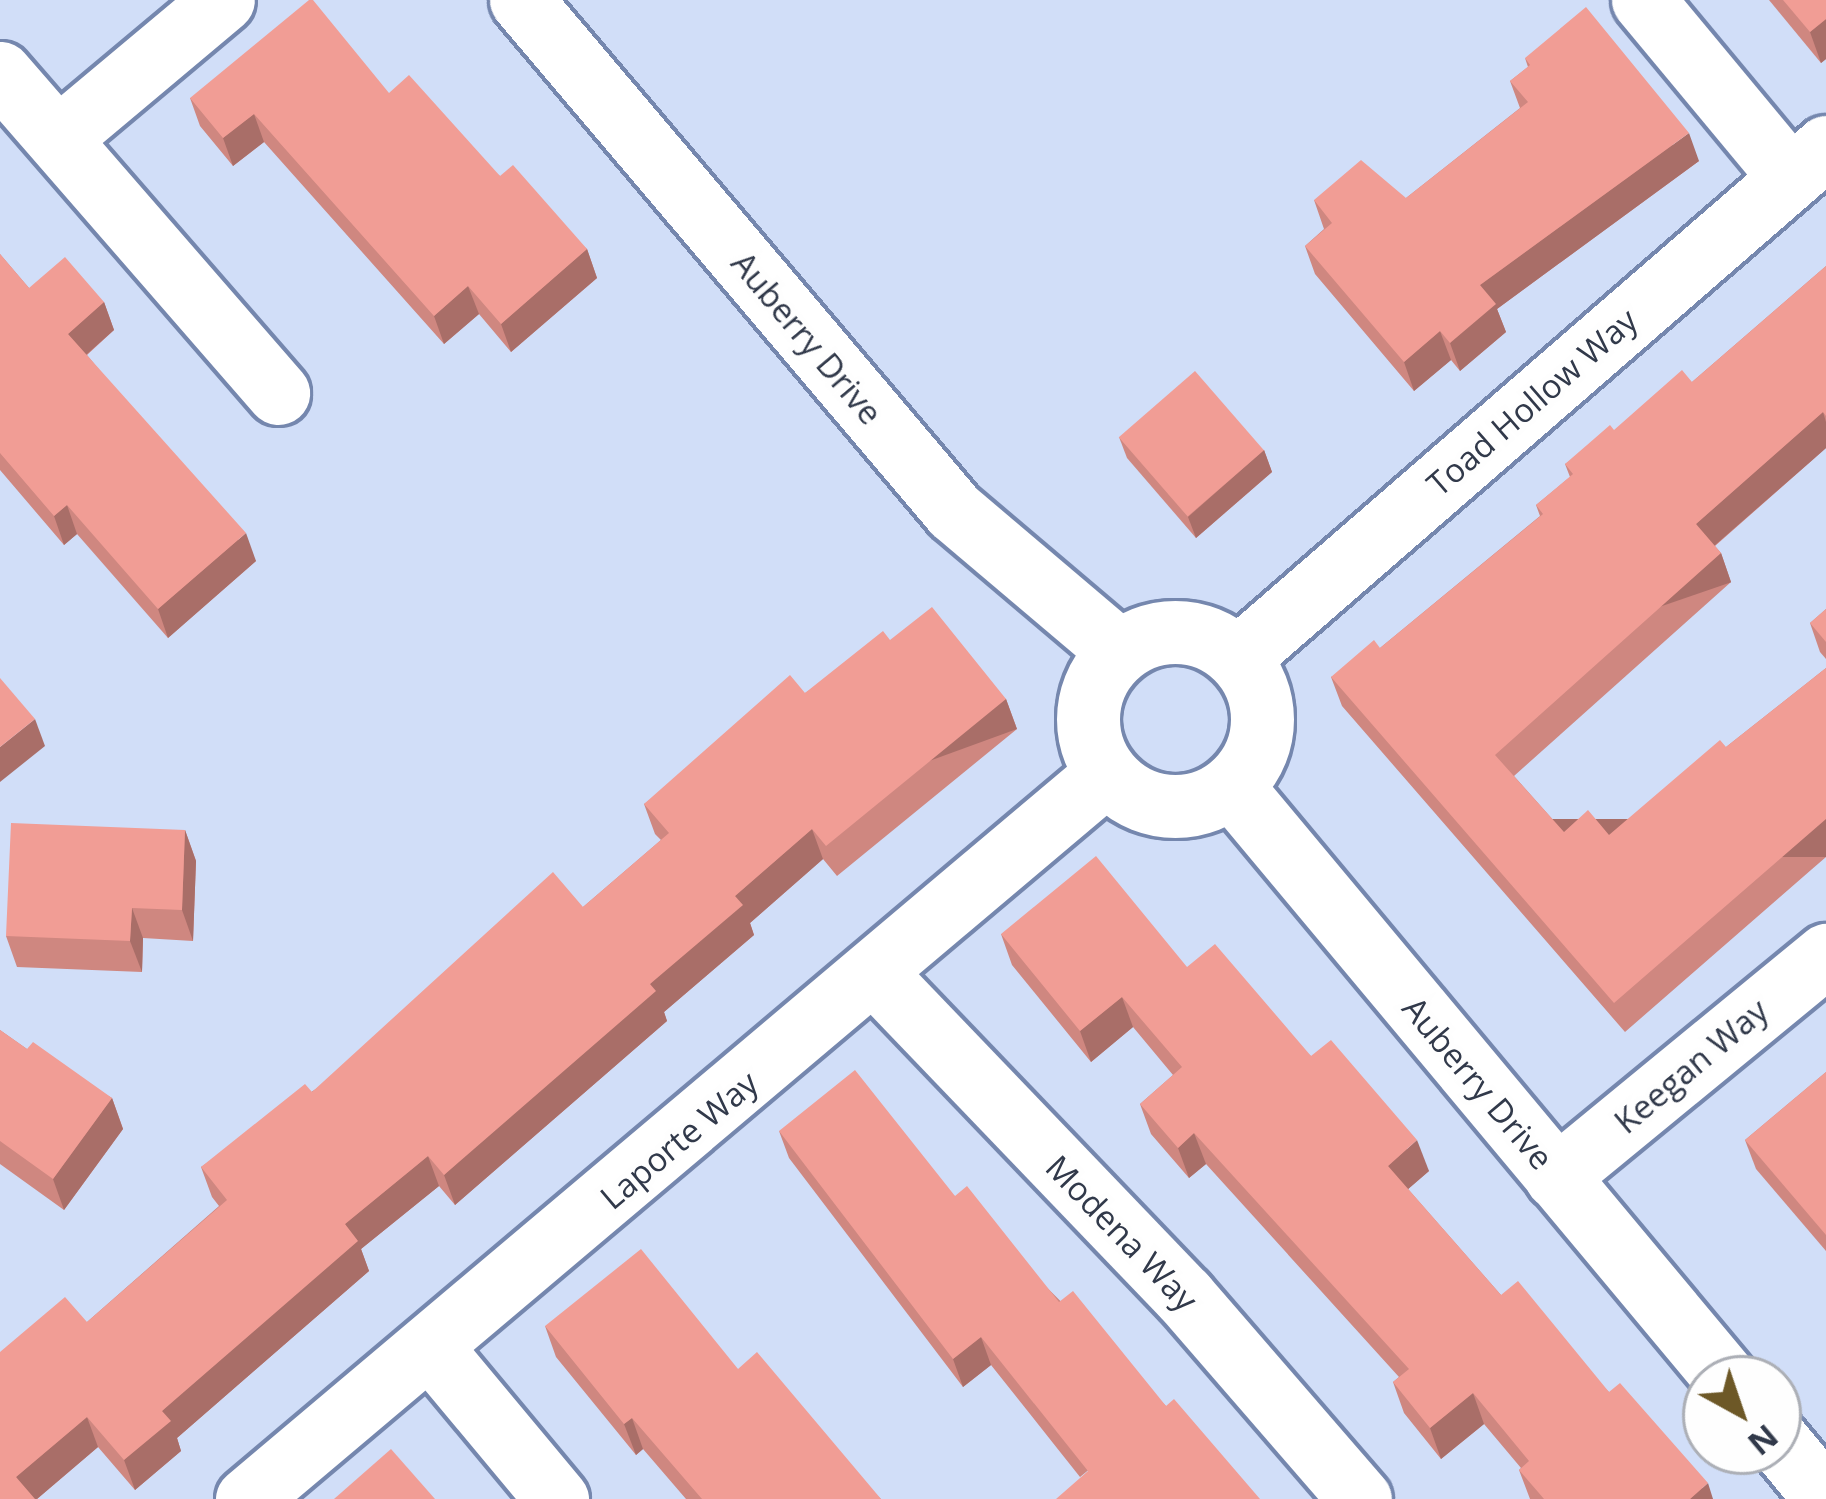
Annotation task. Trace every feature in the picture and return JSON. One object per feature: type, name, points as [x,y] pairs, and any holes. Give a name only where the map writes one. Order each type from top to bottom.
[{"type":"street","points":[[62,135],[223,0]]},
{"type":"street","name":"Auberry Drive","points":[[521,0],[954,511],[1119,651]]},
{"type":"street","points":[[1643,0],[1808,162]]},
{"type":"street","points":[[0,74],[62,135],[278,393]]},
{"type":"street","name":"Toad Hollow Way","points":[[1239,658],[1808,162]]},
{"type":"street","points":[[1170,631],[1209,638],[1239,658],[1260,699],[1262,734],[1231,786],[1202,802],[1171,806],[1142,800],[1106,774],[1089,735],[1089,704],[1119,651],[1170,631]]},
{"type":"street","name":"Laporte Way","points":[[247,1499],[876,975],[1106,774]]},
{"type":"street","name":"Auberry Drive","points":[[1231,786],[1706,1355]]},
{"type":"street","name":"Keegan Way","points":[[1556,1177],[1826,955]]},
{"type":"street","name":"Modena Way","points":[[876,975],[1184,1296],[1360,1499]]},
{"type":"street","points":[[431,1348],[557,1499]]},
{"type":"street","points":[[1802,1470],[1826,1498]]},
{"type":"building","points":[[309,0],[389,93],[409,75],[500,176],[513,165],[587,249],[501,324],[468,286],[434,316],[254,114],[223,138],[190,98]]},
{"type":"building","points":[[1783,0],[1826,0],[1826,19],[1810,32]]},
{"type":"building","points":[[1586,7],[1689,133],[1480,285],[1496,304],[1450,343],[1440,331],[1404,362],[1305,246],[1332,223],[1314,200],[1361,160],[1406,198],[1528,102],[1510,81],[1530,65],[1525,58]]},
{"type":"building","points":[[0,254],[29,288],[65,257],[104,302],[68,334],[246,533],[158,609],[67,505],[54,516],[0,453]]},
{"type":"building","points":[[1826,266],[1826,416],[1823,412],[1696,524],[1721,553],[1495,755],[1564,832],[1588,810],[1609,835],[1720,740],[1726,747],[1826,668],[1826,819],[1614,1003],[1331,677],[1374,640],[1380,648],[1543,514],[1536,505],[1573,474],[1565,464],[1610,425],[1614,430],[1682,370],[1692,382]]},
{"type":"building","points":[[1195,371],[1264,450],[1188,517],[1119,437]]},
{"type":"building","points":[[932,607],[1006,699],[826,846],[812,829],[735,896],[743,905],[650,984],[656,991],[444,1175],[428,1156],[345,1224],[358,1241],[162,1411],[171,1421],[124,1460],[87,1417],[16,1477],[35,1499],[0,1499],[0,1352],[65,1297],[87,1322],[227,1200],[201,1167],[305,1084],[312,1092],[553,872],[583,907],[669,833],[644,804],[790,675],[805,693],[883,631],[890,640]]},
{"type":"building","points":[[1826,609],[1826,642],[1810,623]]},
{"type":"building","points":[[0,678],[35,719],[0,747]]},
{"type":"building","points":[[11,823],[185,830],[182,910],[132,908],[130,941],[6,936]]},
{"type":"building","points":[[1096,856],[1187,967],[1215,944],[1311,1056],[1331,1040],[1417,1140],[1388,1166],[1501,1295],[1518,1281],[1609,1392],[1620,1383],[1682,1453],[1682,1475],[1701,1475],[1708,1483],[1690,1499],[1544,1499],[1519,1470],[1529,1461],[1473,1393],[1430,1428],[1393,1382],[1409,1369],[1194,1133],[1178,1148],[1140,1104],[1182,1067],[1122,997],[1080,1031],[1001,934]]},
{"type":"building","points":[[0,1030],[27,1049],[33,1042],[112,1098],[53,1179],[0,1141]]},
{"type":"building","points":[[855,1070],[955,1196],[967,1186],[1059,1302],[1073,1291],[1166,1406],[1174,1399],[1260,1499],[1056,1499],[1088,1471],[981,1337],[953,1359],[779,1131]]},
{"type":"building","points":[[1826,1072],[1826,1235],[1745,1140]]},
{"type":"building","points":[[641,1249],[738,1369],[757,1352],[881,1499],[702,1499],[632,1418],[624,1424],[545,1326]]},
{"type":"building","points":[[391,1449],[435,1499],[334,1499]]}]
